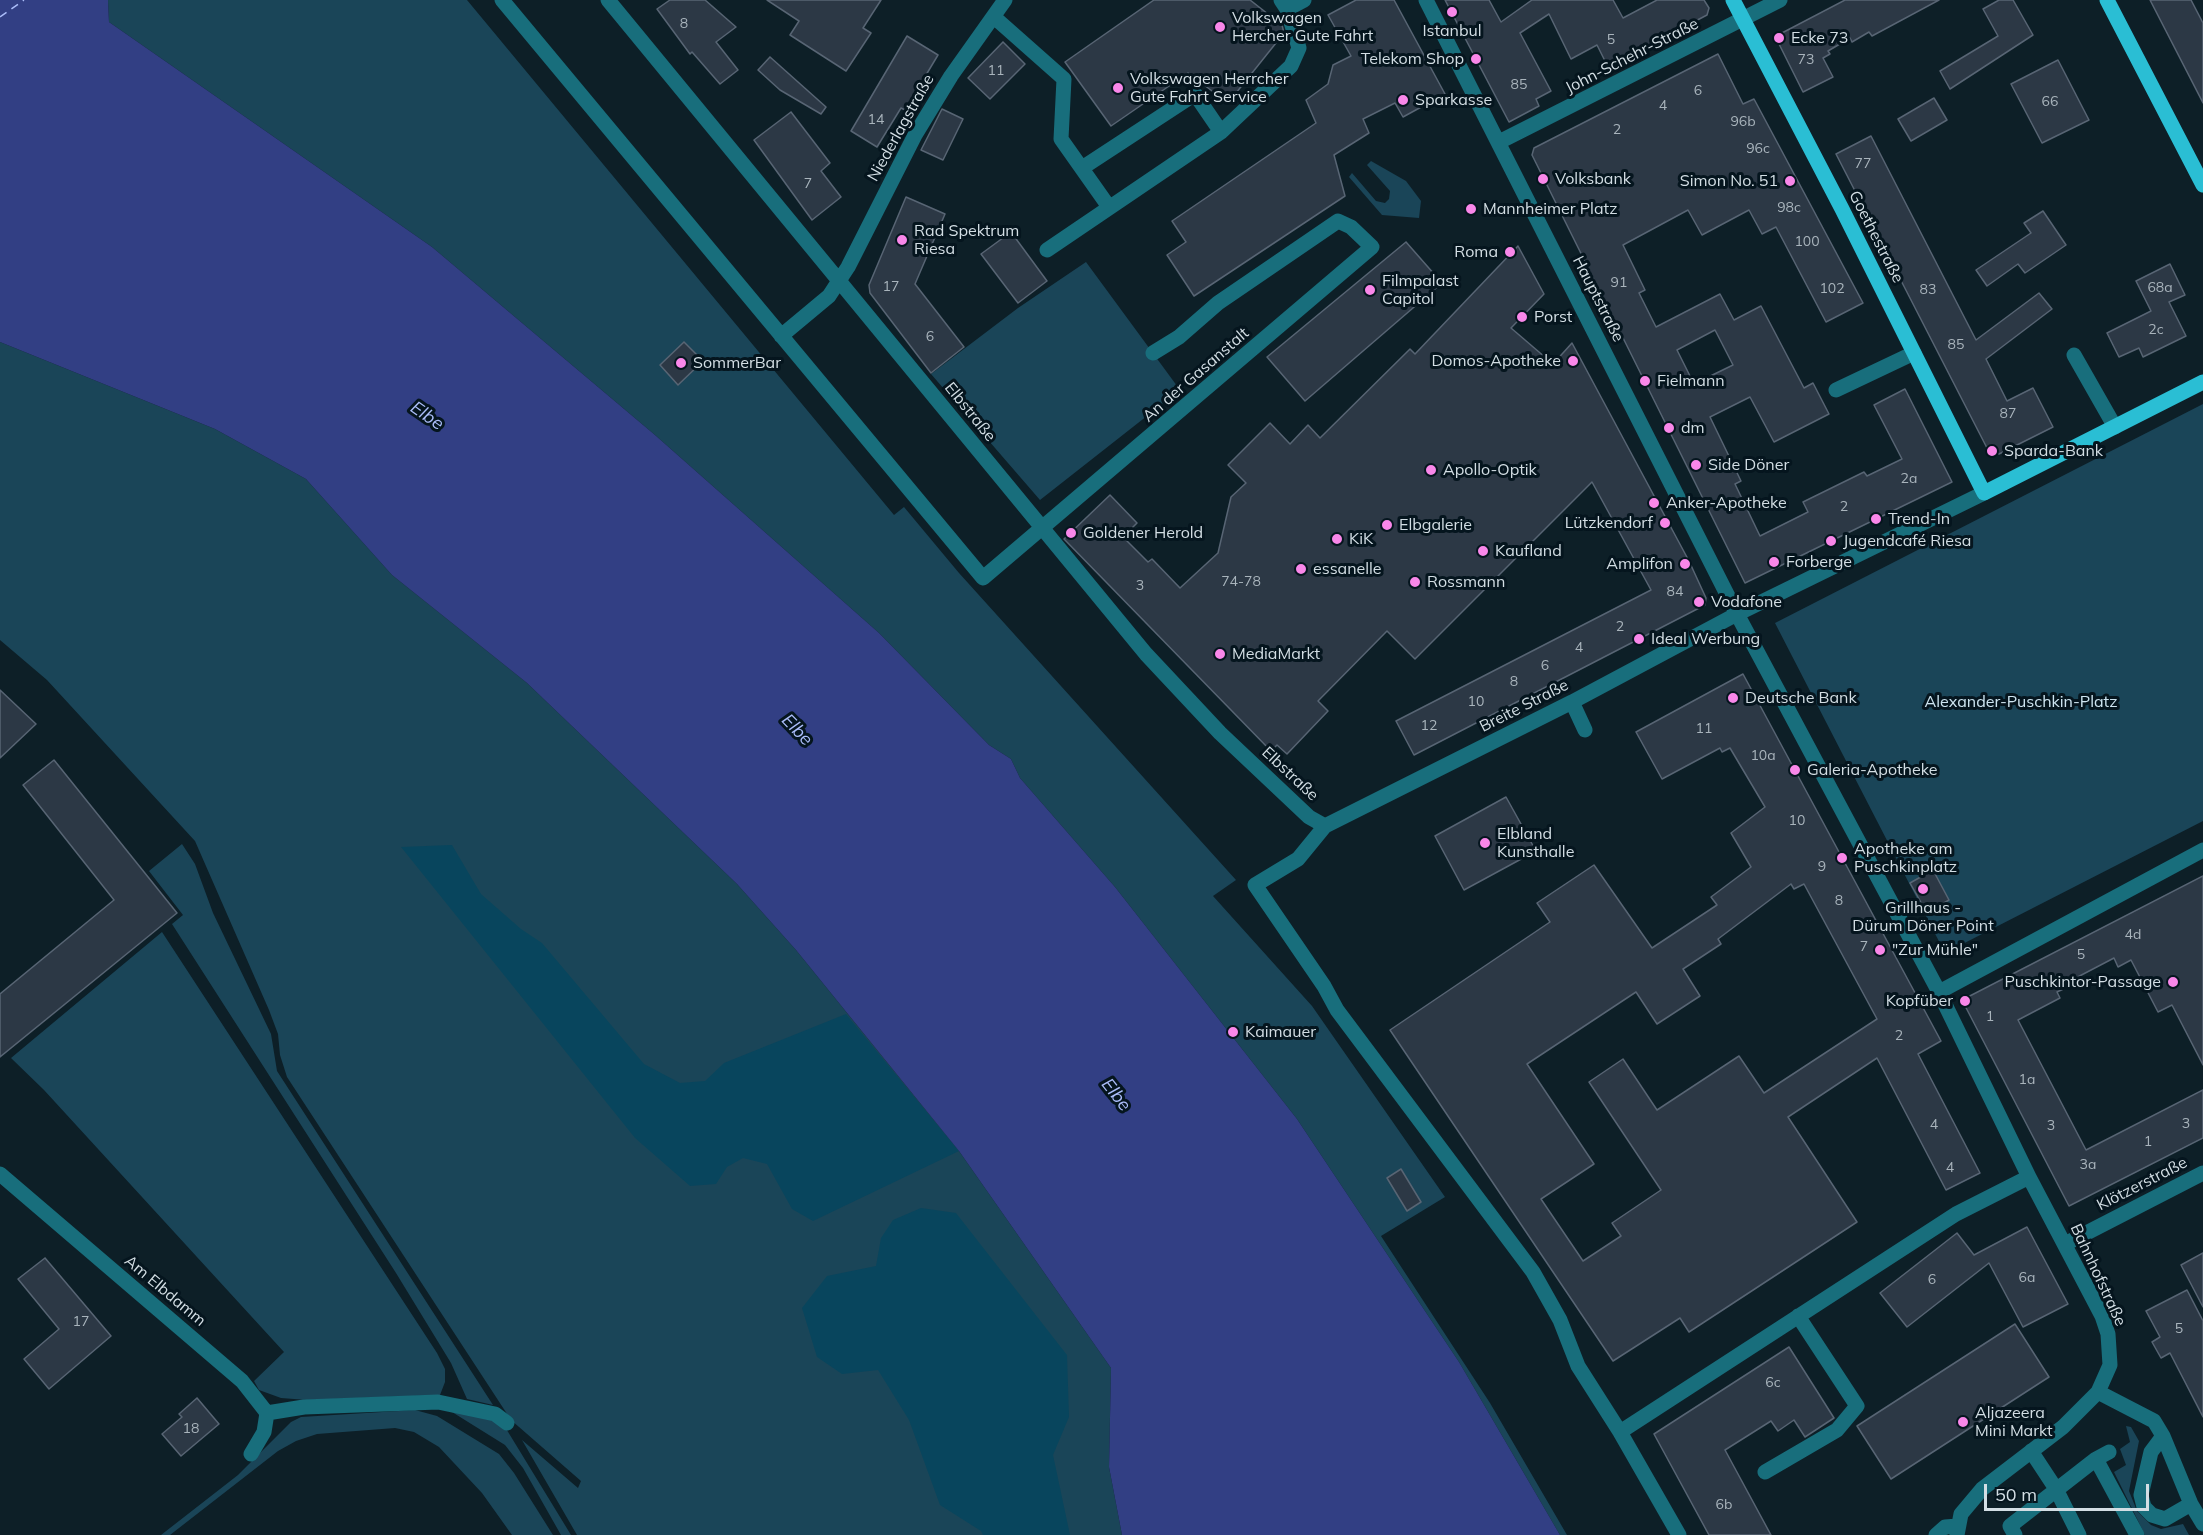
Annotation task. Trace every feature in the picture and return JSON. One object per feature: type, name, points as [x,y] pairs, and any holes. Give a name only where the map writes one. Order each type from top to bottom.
[{"type":"main road","name":"Goethestraße","points":[[1733,0],[1984,493]]},
{"type":"main road","points":[[2107,0],[2203,185]]},
{"type":"main road","points":[[1984,493],[2203,382]]},
{"type":"street","points":[[502,0],[781,336]]},
{"type":"street","name":"Elbstraße","points":[[608,0],[1146,654],[1220,733],[1309,817],[1324,826]]},
{"type":"street","name":"Niederlagstraße","points":[[781,336],[830,296],[915,135],[951,76],[1005,0]]},
{"type":"street","points":[[1047,250],[1221,132],[1291,66],[1299,48],[1284,4],[1304,0]]},
{"type":"street","name":"Hauptstraße","points":[[1426,0],[1737,614]]},
{"type":"street","name":"John-Schehr-Straße","points":[[1499,142],[1780,0]]},
{"type":"street","points":[[994,17],[1064,79],[1061,139],[1109,207]]},
{"type":"street","points":[[1082,168],[1195,94],[1221,132]]},
{"type":"street","name":"An der Gasanstalt","points":[[781,336],[983,578],[1372,247],[1351,227],[1338,221],[1218,303],[1179,337],[1153,353]]},
{"type":"street","points":[[1836,390],[1914,353]]},
{"type":"street","points":[[2074,355],[2115,427]]},
{"type":"street","points":[[1984,493],[1737,614],[1939,992],[2203,850]]},
{"type":"street","name":"Breite Straße","points":[[1324,826],[1572,702],[1737,614]]},
{"type":"street","points":[[1572,702],[1585,730]]},
{"type":"street","points":[[1324,826],[1298,859],[1255,885],[1324,986],[1337,1010],[1533,1272],[1560,1320],[1578,1365],[1620,1432],[1679,1535]]},
{"type":"street","name":"Bahnhofstraße","points":[[1939,992],[2029,1177],[2102,1316],[2108,1334],[2110,1365],[2098,1392],[2063,1427],[1982,1489],[1961,1514],[1957,1530]]},
{"type":"street","name":"Klötzerstraße","points":[[2065,1244],[2203,1173]]},
{"type":"street","name":"Am Elbdamm","points":[[0,1174],[242,1381],[267,1413]]},
{"type":"street","points":[[1620,1432],[1956,1214],[2029,1177]]},
{"type":"street","points":[[1765,1472],[1837,1430],[1857,1406],[1798,1317]]},
{"type":"street","points":[[2098,1392],[2154,1421],[2163,1436],[2191,1504],[2203,1524]]},
{"type":"street","points":[[251,1454],[264,1432],[267,1413],[304,1407],[438,1402],[495,1414],[507,1423]]},
{"type":"street","points":[[2163,1436],[2151,1452],[2143,1480],[2141,1495],[2144,1507],[2152,1515],[2165,1519],[2191,1504]]},
{"type":"street","points":[[2031,1451],[2056,1489],[2079,1535]]},
{"type":"street","points":[[2015,1535],[2010,1526],[2056,1489],[2103,1456],[2136,1535]]},
{"type":"street","points":[[1936,1535],[1945,1527],[1957,1530]]},
{"type":"green space","points":[[108,0],[467,0],[894,515],[904,507],[959,573],[1236,880],[1213,896],[1312,1006],[1445,1197],[1381,1236],[1490,1403],[1567,1535],[1560,1535],[1459,1362],[1297,1119],[1115,887],[1020,778],[1011,759],[989,745],[879,633],[655,435],[432,247],[109,22]]},
{"type":"green space","points":[[1371,161],[1406,181],[1421,201],[1419,218],[1382,215],[1349,177],[1352,173],[1376,201],[1385,203],[1389,199],[1390,191],[1367,165]]},
{"type":"green space","points":[[1086,262],[1180,390],[1040,500],[931,374],[1018,308]]},
{"type":"green space","points":[[0,342],[215,429],[306,479],[392,575],[527,683],[737,884],[796,950],[959,1151],[1111,1368],[1109,1467],[1122,1535],[577,1535],[522,1440],[578,1488],[581,1481],[511,1420],[287,1077],[280,1055],[278,1034],[269,1010],[195,841],[47,680],[0,640]]},
{"type":"green space","name":"Alexander-Puschkin-Platz","points":[[2203,404],[2203,821],[1945,953],[1775,623]]},
{"type":"green space","points":[[182,844],[195,864],[213,913],[271,1034],[277,1071],[493,1405],[467,1399],[451,1363],[396,1273],[172,924],[183,915],[149,871]]},
{"type":"green space","points":[[162,932],[437,1353],[445,1369],[445,1382],[440,1395],[307,1400],[281,1398],[259,1390],[254,1381],[284,1352],[44,1090],[11,1058]]},
{"type":"green space","points":[[444,1407],[502,1422],[571,1535],[561,1535],[523,1468],[505,1445]]},
{"type":"green space","points":[[415,1410],[437,1416],[499,1454],[514,1473],[553,1535],[512,1535],[482,1493],[439,1447],[414,1432],[395,1428],[317,1434],[296,1441],[278,1451],[170,1535],[161,1535],[238,1475],[291,1422],[301,1417]]},
{"type":"green space","points":[[2126,1426],[2131,1427],[2139,1441],[2129,1491],[2137,1511],[2151,1525],[2161,1529],[2183,1524],[2189,1535],[2145,1535],[2114,1472],[2126,1465],[2120,1449],[2130,1442]]},
{"type":"shaded area","points":[[452,845],[481,894],[521,929],[542,943],[644,1064],[680,1083],[705,1081],[724,1063],[846,1014],[959,1151],[813,1221],[792,1209],[767,1164],[743,1158],[727,1167],[716,1184],[690,1186],[635,1138],[401,847]]},
{"type":"shaded area","points":[[921,1208],[956,1213],[1067,1355],[1069,1417],[1053,1455],[1070,1535],[983,1535],[981,1531],[940,1505],[909,1420],[878,1370],[842,1374],[817,1357],[802,1308],[827,1276],[876,1266],[881,1238],[893,1220]]},
{"type":"water","name":"Elbe","points":[[0,0],[108,0],[109,22],[432,247],[655,435],[879,633],[989,745],[1011,759],[1020,778],[1115,887],[1297,1119],[1459,1362],[1560,1535],[1122,1535],[1109,1467],[1111,1368],[959,1151],[796,950],[737,884],[527,683],[392,575],[306,479],[215,429],[0,342]]},
{"type":"building","points":[[670,0],[705,0],[736,27],[716,42],[738,70],[720,84],[692,52],[690,54],[657,9]]},
{"type":"building","points":[[767,0],[881,0],[863,28],[871,33],[846,71],[790,35],[799,21]]},
{"type":"building","points":[[1154,0],[1250,0],[1282,25],[1284,33],[1228,103],[1188,73],[1111,126],[1065,62]]},
{"type":"building","points":[[1356,0],[1394,0],[1445,94],[1403,117],[1395,103],[1363,119],[1369,133],[1334,155],[1345,196],[1194,296],[1167,255],[1186,242],[1172,221],[1316,123],[1306,100],[1328,84],[1333,65],[1351,56],[1328,15]]},
{"type":"building","points":[[1445,0],[1489,0],[1501,22],[1532,0],[1613,0],[1623,18],[1657,0],[1704,0],[1709,8],[1707,15],[1608,67],[1597,45],[1571,59],[1549,14],[1520,33],[1551,91],[1536,99],[1539,106],[1509,122]]},
{"type":"building","points":[[1845,0],[1939,0],[1872,36],[1869,32],[1852,42],[1850,38],[1828,51],[1830,54],[1823,58],[1833,77],[1803,92],[1778,42],[1780,34]]},
{"type":"building","points":[[1999,0],[2013,0],[2033,35],[1950,89],[1940,71],[1998,36],[1983,9]]},
{"type":"building","points":[[2150,0],[2191,0],[2203,23],[2203,103]]},
{"type":"building","points":[[907,36],[938,55],[905,110],[901,108],[877,147],[851,131]]},
{"type":"building","points":[[1003,42],[1025,64],[990,99],[968,78]]},
{"type":"building","points":[[1718,54],[1743,104],[1754,99],[1863,303],[1826,322],[1776,227],[1762,234],[1749,210],[1702,235],[1688,210],[1623,245],[1645,290],[1639,293],[1656,327],[1720,294],[1734,320],[1761,306],[1804,388],[1813,383],[1829,414],[1774,442],[1750,397],[1710,417],[1741,481],[1735,484],[1760,536],[1808,512],[1803,502],[1864,472],[1867,476],[1902,459],[1874,405],[1905,389],[1952,482],[1745,583],[1532,155],[1534,148]],"holes":[[[1715,330],[1733,365],[1694,384],[1677,350]]]},
{"type":"building","points":[[770,57],[826,107],[821,114],[780,90],[758,70]]},
{"type":"building","points":[[2058,60],[2089,120],[2042,143],[2011,84]]},
{"type":"building","points":[[1934,98],[1947,120],[1911,141],[1898,119]]},
{"type":"building","points":[[942,109],[963,119],[943,160],[921,150]]},
{"type":"building","points":[[791,112],[830,163],[821,171],[841,197],[812,220],[754,140]]},
{"type":"building","points":[[1871,136],[1976,340],[2039,293],[2052,309],[1986,359],[2007,401],[2033,388],[2053,427],[1999,454],[1987,448],[1836,154]]},
{"type":"building","points":[[906,197],[945,214],[915,284],[964,347],[931,373],[870,293],[869,285]]},
{"type":"building","points":[[2043,211],[2066,245],[2025,273],[2018,264],[1987,286],[1976,270],[2031,233],[2024,223]]},
{"type":"building","points":[[1011,232],[1047,281],[1018,303],[981,254]]},
{"type":"building","points":[[1406,242],[1442,283],[1305,401],[1267,357]]},
{"type":"building","name":"Elbgalerie","points":[[1518,246],[1544,294],[1511,328],[1553,364],[1572,343],[1689,561],[1706,598],[1705,605],[1414,755],[1396,721],[1651,590],[1592,482],[1415,659],[1387,631],[1318,701],[1328,711],[1287,754],[1277,745],[1271,751],[1064,539],[1110,495],[1137,523],[1123,537],[1148,562],[1152,559],[1180,588],[1218,553],[1231,497],[1246,483],[1228,465],[1270,423],[1290,444],[1308,425],[1320,438],[1410,349],[1415,354]]},
{"type":"building","points":[[2170,264],[2185,295],[2169,302],[2186,336],[2143,357],[2139,348],[2119,357],[2107,333],[2151,311],[2136,281]]},
{"type":"building","name":"SommerBar","points":[[684,342],[703,361],[678,385],[660,365]]},
{"type":"building","points":[[1743,674],[1941,1041],[1918,1054],[1980,1173],[1946,1190],[1877,1058],[1788,1117],[1857,1222],[1689,1332],[1680,1318],[1613,1361],[1390,1030],[1550,922],[1537,903],[1594,865],[1652,948],[1717,905],[1711,897],[1751,867],[1731,833],[1765,807],[1730,748],[1722,752],[1720,748],[1662,779],[1636,732]],"holes":[[[1791,884],[1794,889],[1804,884],[1877,1019],[1764,1093],[1739,1056],[1657,1110],[1623,1059],[1589,1082],[1661,1190],[1612,1223],[1621,1236],[1583,1261],[1541,1199],[1594,1164],[1527,1064],[1636,992],[1657,1024],[1700,996],[1683,969],[1721,944],[1718,939]]]},
{"type":"building","points":[[0,690],[36,724],[0,758]]},
{"type":"building","points":[[54,760],[177,913],[0,1057],[0,994],[114,900],[23,785]]},
{"type":"building","name":"Elbland Kunsthalle","points":[[1506,797],[1536,851],[1464,890],[1435,836]]},
{"type":"building","points":[[1933,870],[1949,900],[1927,913],[1910,883]]},
{"type":"building","points":[[2203,876],[2203,1065],[2172,1005],[2158,1012],[2131,960],[2118,967],[2114,958],[2070,981],[2072,985],[2057,992],[2060,998],[2018,1020],[2086,1150],[2203,1090],[2203,1138],[2069,1206],[1962,1000]]},
{"type":"building","points":[[1401,1169],[1421,1202],[1407,1211],[1387,1178]]},
{"type":"building","points":[[2027,1227],[2068,1304],[2023,1327],[1989,1263],[1907,1327],[1880,1293],[1957,1233],[1974,1255]]},
{"type":"building","points":[[2203,1253],[2203,1307],[2181,1265]]},
{"type":"building","points":[[45,1258],[111,1336],[49,1389],[24,1359],[59,1329],[18,1279]]},
{"type":"building","points":[[2187,1290],[2203,1321],[2203,1417],[2170,1353],[2161,1358],[2152,1342],[2160,1337],[2146,1311]]},
{"type":"building","points":[[2015,1324],[2049,1377],[1891,1479],[1857,1426]]},
{"type":"building","points":[[1789,1347],[1834,1418],[1805,1437],[1794,1420],[1778,1431],[1771,1421],[1725,1450],[1771,1535],[1709,1535],[1654,1434]]},
{"type":"building","points":[[197,1398],[219,1424],[181,1456],[162,1434],[182,1417],[179,1414]]},
{"type":"ferry route","points":[[0,17],[24,0]]},
{"type":"place","name":"Istanbul","points":[[1452,12]]},
{"type":"place","name":"Volkswagen Hercher Gute Fahrt","points":[[1220,27]]},
{"type":"place","name":"Ecke 73","points":[[1779,38]]},
{"type":"place","name":"Telekom Shop","points":[[1476,59]]},
{"type":"place","name":"Volkswagen Herrcher Gute Fahrt Service","points":[[1118,88]]},
{"type":"place","name":"Sparkasse","points":[[1403,100]]},
{"type":"place","name":"Volksbank","points":[[1543,179]]},
{"type":"place","name":"Simon No. 51","points":[[1790,181]]},
{"type":"place","name":"Mannheimer Platz","points":[[1471,209]]},
{"type":"place","name":"Rad Spektrum Riesa","points":[[902,240]]},
{"type":"place","name":"Roma","points":[[1510,252]]},
{"type":"place","name":"Filmpalast Capitol","points":[[1370,290]]},
{"type":"place","name":"Porst","points":[[1522,317]]},
{"type":"place","name":"Domos-Apotheke","points":[[1573,361]]},
{"type":"place","name":"SommerBar","points":[[681,363]]},
{"type":"place","name":"Fielmann","points":[[1645,381]]},
{"type":"place","name":"dm","points":[[1669,428]]},
{"type":"place","name":"Sparda-Bank","points":[[1992,451]]},
{"type":"place","name":"Side Döner","points":[[1696,465]]},
{"type":"place","name":"Apollo-Optik","points":[[1431,470]]},
{"type":"place","name":"Anker-Apotheke","points":[[1654,503]]},
{"type":"place","name":"Trend-In","points":[[1876,519]]},
{"type":"place","name":"Lützkendorf","points":[[1665,523]]},
{"type":"place","name":"Elbgalerie","points":[[1387,525]]},
{"type":"place","name":"Goldener Herold","points":[[1071,533]]},
{"type":"place","name":"KiK","points":[[1337,539]]},
{"type":"place","name":"Jugendcafé Riesa","points":[[1831,541]]},
{"type":"place","name":"Kaufland","points":[[1483,551]]},
{"type":"place","name":"Forberge","points":[[1774,562]]},
{"type":"place","name":"Amplifon","points":[[1685,564]]},
{"type":"place","name":"essanelle","points":[[1301,569]]},
{"type":"place","name":"Rossmann","points":[[1415,582]]},
{"type":"place","name":"Vodafone","points":[[1699,602]]},
{"type":"place","name":"Ideal Werbung","points":[[1639,639]]},
{"type":"place","name":"MediaMarkt","points":[[1220,654]]},
{"type":"place","name":"Deutsche Bank","points":[[1733,698]]},
{"type":"place","name":"Galeria-Apotheke","points":[[1795,770]]},
{"type":"place","name":"Elbland Kunsthalle","points":[[1485,843]]},
{"type":"place","name":"Apotheke am Puschkinplatz","points":[[1842,858]]},
{"type":"place","name":"Grillhaus - Dürum Döner Point","points":[[1923,889]]},
{"type":"place","name":"\"Zur Mühle\"","points":[[1880,950]]},
{"type":"place","name":"Puschkintor-Passage","points":[[2173,982]]},
{"type":"place","name":"Kopfüber","points":[[1965,1001]]},
{"type":"place","name":"Kaimauer","points":[[1233,1032]]},
{"type":"place","name":"Aljazeera Mini Markt","points":[[1963,1422]]}]
